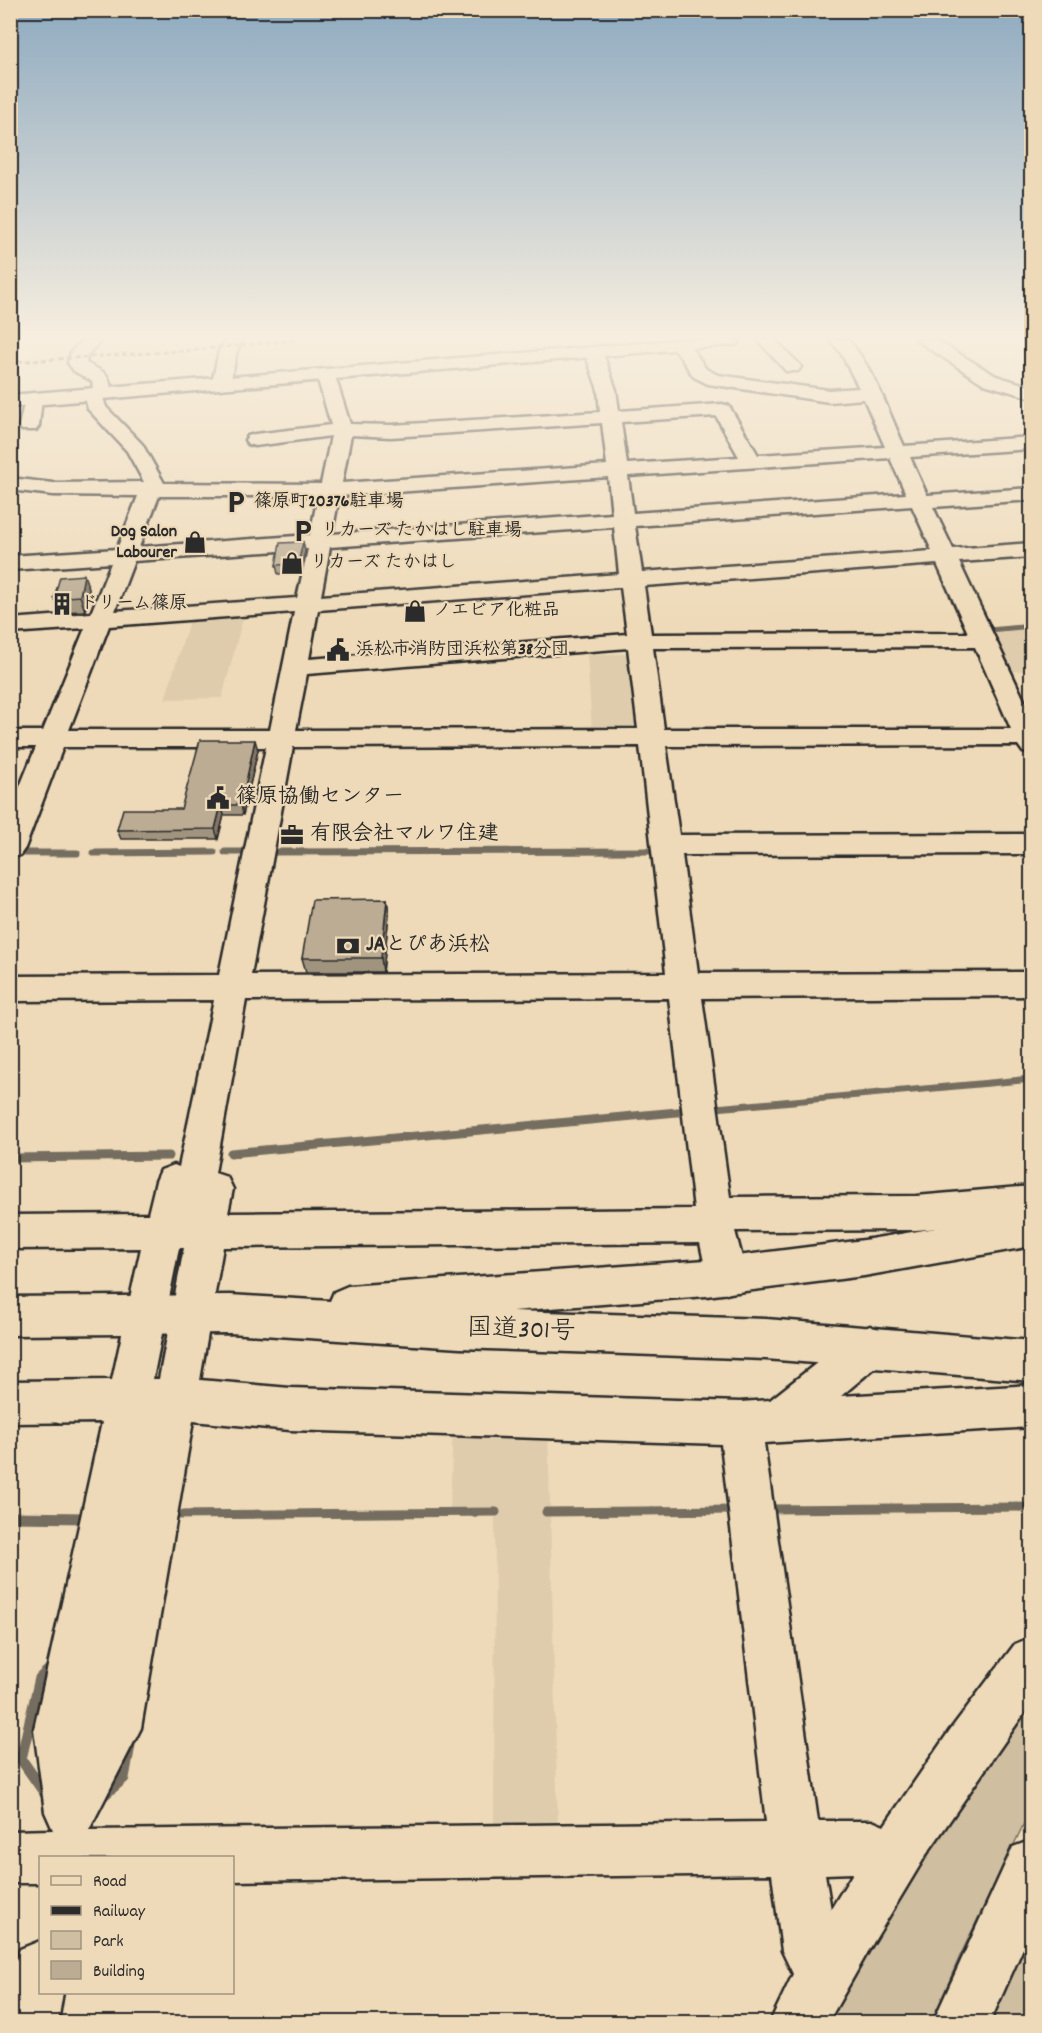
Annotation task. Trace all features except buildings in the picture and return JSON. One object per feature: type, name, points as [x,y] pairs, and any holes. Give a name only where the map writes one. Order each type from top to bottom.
[{"type":"main road","points":[[10,848],[153,489],[152,476],[140,456],[121,435]]},
{"type":"main road","points":[[255,440],[296,435]]},
{"type":"main road","points":[[65,1842],[150,1407],[146,1315],[186,1227],[242,1040],[231,996],[341,435]]},
{"type":"main road","points":[[612,435],[714,1220],[728,1276]]},
{"type":"main road","points":[[736,435],[751,461]]},
{"type":"main road","points":[[10,740],[652,738],[1030,740],[888,435]]},
{"type":"main road","points":[[10,484],[53,489],[330,490],[1032,442]]},
{"type":"main road","points":[[10,564],[624,520],[1032,494]]},
{"type":"main road","points":[[10,627],[1032,550]]},
{"type":"main road","points":[[296,667],[639,641],[983,640]]},
{"type":"main road","points":[[666,845],[1032,844]]},
{"type":"main road","points":[[10,989],[231,996],[684,986],[1032,984]]},
{"type":"main road","points":[[10,1232],[186,1227],[714,1220],[916,1213],[1032,1203]]},
{"type":"main road","points":[[150,1407],[211,1314],[186,1227]]},
{"type":"main road","points":[[211,1314],[614,1287],[728,1276],[864,1258],[1032,1229]]},
{"type":"main road","name":"国道301号","points":[[10,1316],[211,1314],[460,1329],[735,1338],[870,1346],[1032,1362]]},
{"type":"main road","points":[[759,1422],[870,1346]]},
{"type":"main road","points":[[10,1402],[759,1422],[1032,1406]]},
{"type":"main road","points":[[759,1422],[795,1848],[809,1951],[827,1970]]},
{"type":"main road","points":[[798,2022],[890,1865],[938,1790],[987,1719],[1032,1661]]},
{"type":"main road","points":[[10,1857],[65,1842],[872,1847],[890,1865]]},
{"type":"main road","points":[[961,2022],[1032,1866]]},
{"type":"main road","points":[[30,2022],[39,1974]]},
{"type":"shaded area","points":[[244,614],[222,698],[165,699],[190,618]]},
{"type":"shaded area","points":[[1031,627],[1031,670],[1010,672],[990,630]]},
{"type":"shaded area","points":[[587,654],[634,654],[643,731],[592,731]]},
{"type":"shaded area","points":[[453,1424],[548,1427],[558,1832],[494,1833],[495,1510],[450,1510]]},
{"type":"green space","points":[[1031,1694],[1031,1809],[959,1958],[932,2022],[824,2022],[891,1906]]},
{"type":"green space","points":[[1031,1924],[1031,2022],[990,2022]]},
{"type":"waterway","points":[[989,630],[1032,626]]},
{"type":"waterway","points":[[271,852],[656,851]]},
{"type":"waterway","points":[[93,853],[214,852]]},
{"type":"waterway","points":[[225,852],[241,852]]},
{"type":"waterway","points":[[18,853],[77,853]]},
{"type":"waterway","points":[[716,1108],[1032,1079]]},
{"type":"waterway","points":[[231,1153],[688,1111]]},
{"type":"waterway","points":[[10,1158],[169,1156]]},
{"type":"waterway","points":[[767,1509],[1032,1507]]},
{"type":"waterway","points":[[546,1512],[736,1510]]},
{"type":"waterway","points":[[169,1517],[170,1515],[496,1512]]},
{"type":"waterway","points":[[31,1517],[10,1517],[88,1518]]},
{"type":"waterway","points":[[46,1795],[21,1759],[40,1678],[53,1666]]},
{"type":"waterway","points":[[104,1795],[124,1778],[130,1745]]},
{"type":"tunnel","points":[[148,1420],[187,1220]]},
{"type":"place","name":"篠原町20376駐車場","points":[[236,502]]},
{"type":"place","name":"リカーズ たかはし駐車場","points":[[303,531]]},
{"type":"place","name":"Dog Salon Labourer","points":[[195,542]]},
{"type":"place","name":"リカーズ たかはし","points":[[292,563]]},
{"type":"place","name":"ドリーム篠原","points":[[62,604]]},
{"type":"place","name":"ノエビア化粧品","points":[[415,611]]},
{"type":"place","name":"浜松市消防団浜松第38分団","points":[[338,650]]},
{"type":"place","name":"篠原協働センター","points":[[218,798]]},
{"type":"place","name":"有限会社マルワ住建","points":[[292,835]]},
{"type":"place","name":"JAとぴあ浜松","points":[[348,946]]}]
